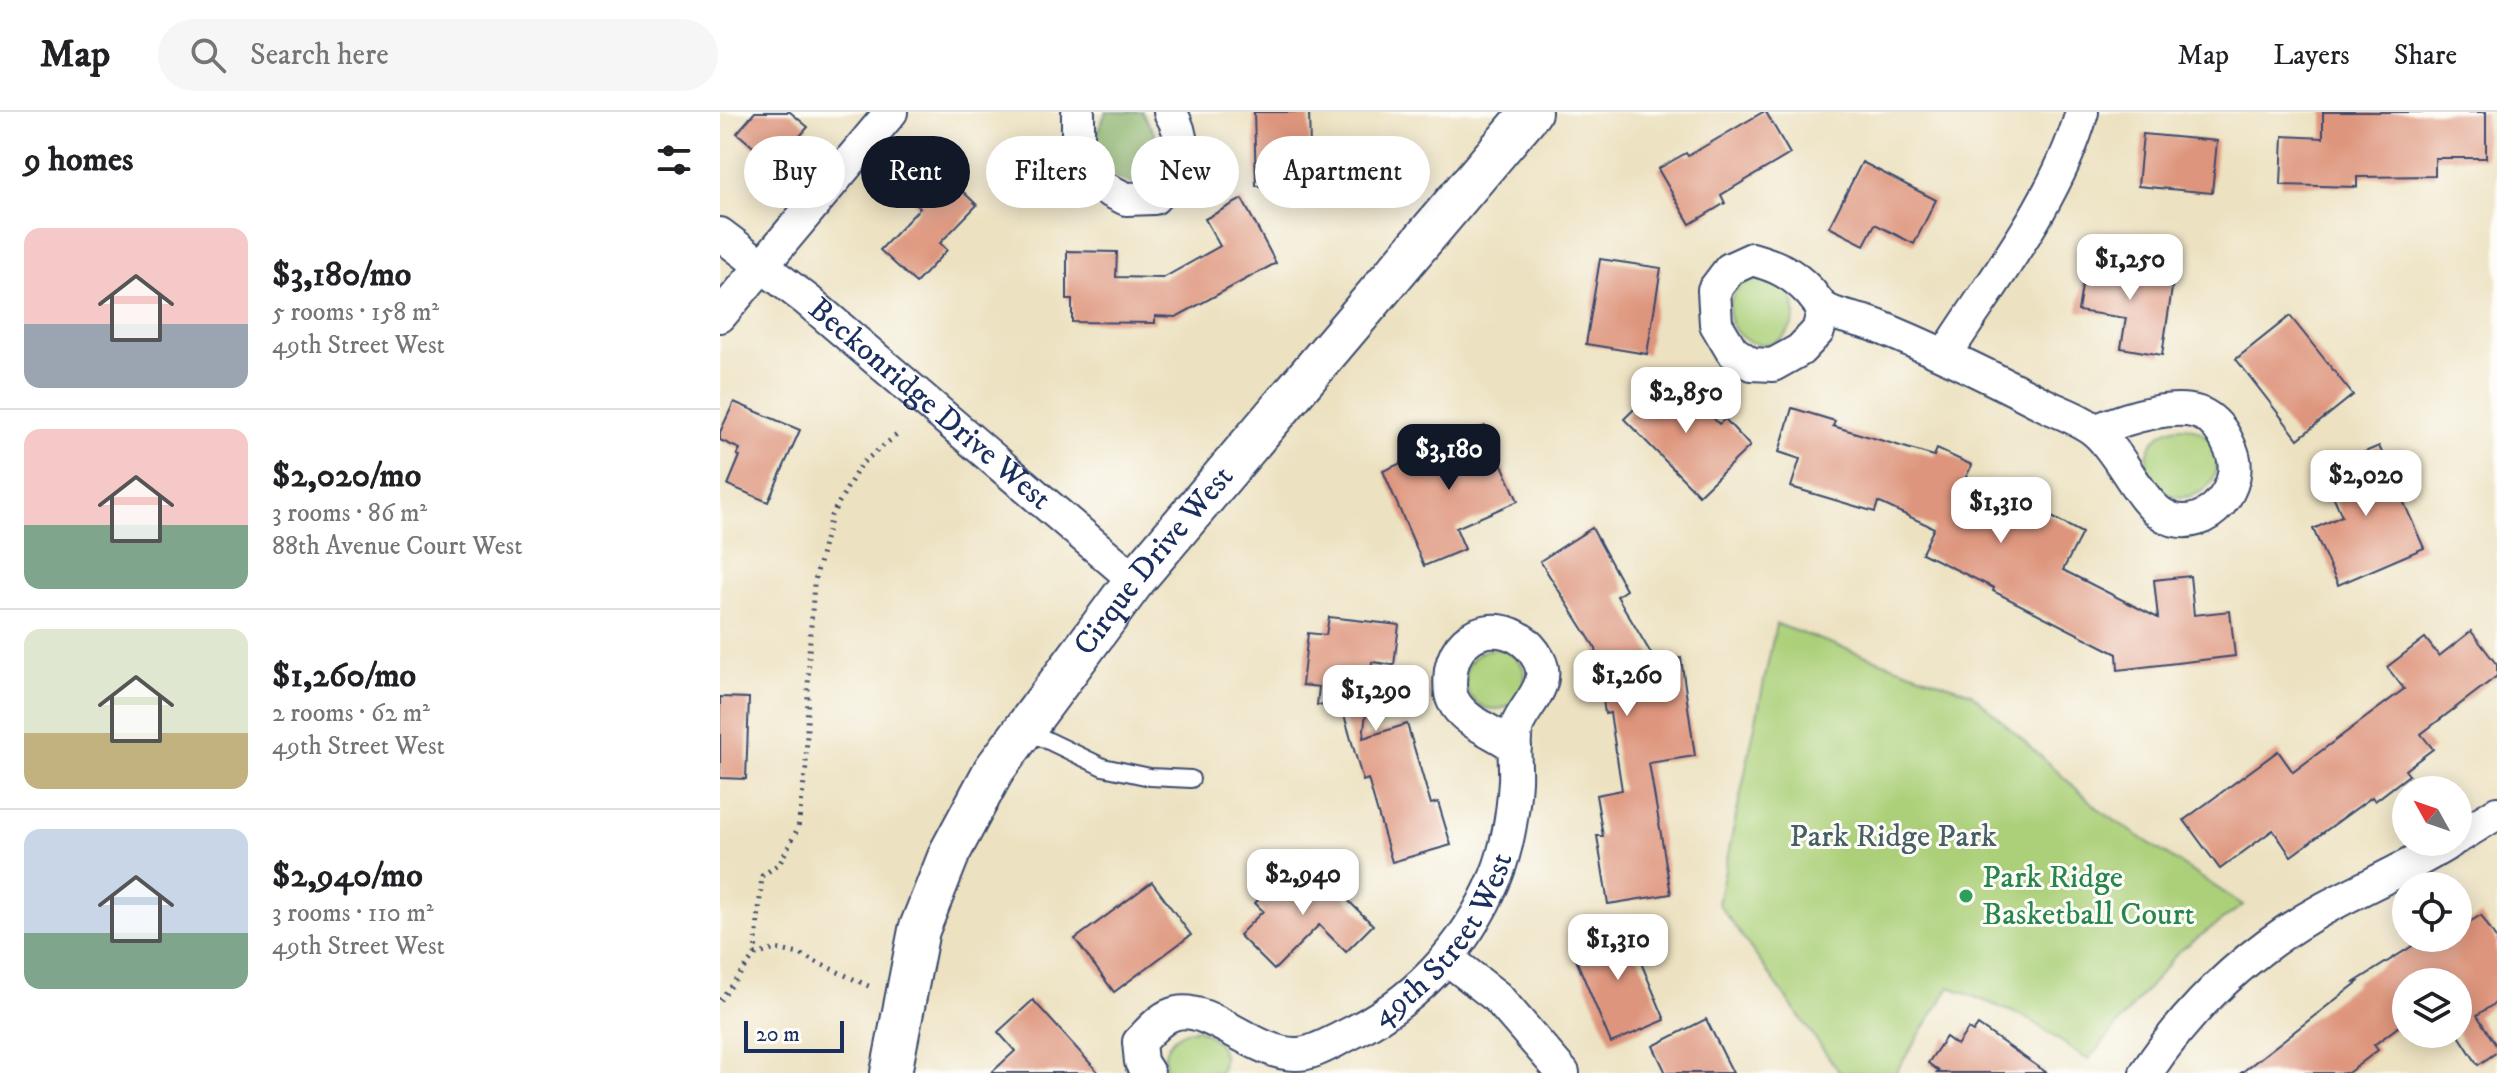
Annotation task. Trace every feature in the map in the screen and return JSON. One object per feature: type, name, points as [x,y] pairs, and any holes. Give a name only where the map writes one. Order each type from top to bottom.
[{"type":"street","points":[[720,316],[891,112]]},
{"type":"street","points":[[1078,112],[1078,143],[1087,169],[1098,185],[1126,199],[1154,198],[1173,178],[1181,151],[1177,124],[1170,112]]},
{"type":"street","name":"Cirque Drive West","points":[[891,1073],[919,930],[950,852],[994,770],[1135,580],[1531,112]]},
{"type":"street","points":[[1946,354],[2056,179],[2082,112]]},
{"type":"street","name":"Beckonridge Drive West","points":[[720,234],[763,265],[1135,580]]},
{"type":"street","points":[[1824,309],[1869,323],[1946,354],[2095,431]]},
{"type":"street","name":"49th Street West","points":[[1148,1073],[1141,1062],[1139,1042],[1155,1025],[1177,1013],[1210,1018],[1246,1040],[1268,1063],[1299,1055],[1370,1025],[1411,995],[1448,959],[1476,918],[1497,874],[1510,827],[1515,747]]},
{"type":"street","points":[[2472,828],[2497,813]]},
{"type":"street","points":[[2146,1073],[2165,1043],[2192,1011],[2254,955],[2324,909],[2424,856]]},
{"type":"street","points":[[1448,959],[1497,997],[1563,1073]]},
{"type":"lane","points":[[1025,729],[1103,767],[1150,777],[1191,779]]},
{"type":"path","points":[[720,1000],[755,955],[762,876],[780,863],[798,828],[806,767],[814,584],[831,516],[861,464],[898,434]]},
{"type":"path","points":[[755,955],[776,949],[799,954],[841,971],[904,1004]]},
{"type":"green space","points":[[1106,112],[1142,112],[1155,136],[1131,136],[1131,182],[1115,176],[1115,136],[1097,136]]},
{"type":"green space","points":[[1762,278],[1775,281],[1785,288],[1792,298],[1795,311],[1792,324],[1785,334],[1775,341],[1762,344],[1749,341],[1739,334],[1732,324],[1729,311],[1732,298],[1739,288],[1749,281]]},
{"type":"green space","points":[[2182,427],[2207,437],[2217,462],[2207,487],[2182,497],[2157,487],[2147,462],[2157,437]]},
{"type":"green space","name":"Park Ridge Park","points":[[1776,624],[1971,693],[2102,812],[2243,905],[2178,952],[2088,1060],[2027,1018],[1950,987],[1895,1073],[1840,1073],[1718,903]]},
{"type":"green space","points":[[1495,649],[1516,658],[1525,679],[1516,700],[1495,709],[1474,700],[1465,679],[1474,658]]},
{"type":"green space","points":[[1198,1029],[1220,1046],[1223,1058],[1220,1073],[1168,1073],[1165,1056],[1170,1043],[1181,1033]]},
{"type":"building","points":[[755,112],[790,112],[808,127],[800,136],[744,136],[744,139],[737,133]]},
{"type":"building","points":[[1254,112],[1309,112],[1310,136],[1255,136],[1255,149]]},
{"type":"building","points":[[1766,112],[1790,154],[1721,195],[1725,203],[1690,224],[1658,169],[1686,153],[1688,156]]},
{"type":"building","points":[[2323,112],[2486,112],[2486,158],[2435,158],[2435,176],[2357,177],[2357,187],[2281,185],[2283,136],[2323,138]]},
{"type":"building","points":[[2143,134],[2217,141],[2212,193],[2138,186]]},
{"type":"building","points":[[1862,162],[1936,200],[1914,244],[1875,224],[1864,245],[1829,227]]},
{"type":"building","points":[[970,198],[977,205],[940,243],[947,250],[916,283],[880,250],[920,208],[970,208]]},
{"type":"building","points":[[1242,199],[1276,263],[1176,317],[1155,316],[1155,323],[1072,322],[1072,300],[1067,300],[1067,251],[1117,252],[1116,277],[1163,278],[1220,246],[1205,219],[1225,208],[1239,208]]},
{"type":"building","points":[[1600,259],[1661,268],[1647,354],[1586,344]]},
{"type":"building","points":[[2086,261],[2174,275],[2162,355],[2121,348],[2126,318],[2078,311]]},
{"type":"building","points":[[2290,316],[2353,395],[2298,439],[2236,359]]},
{"type":"building","points":[[1670,374],[1719,424],[1725,419],[1750,446],[1699,495],[1624,419]]},
{"type":"building","points":[[734,402],[800,430],[768,502],[728,485],[740,449],[720,440],[720,432]]},
{"type":"building","points":[[1792,408],[1835,421],[1833,426],[1934,456],[1937,449],[1972,465],[1961,487],[2029,519],[2035,508],[2082,533],[2063,570],[2158,618],[2154,580],[2190,576],[2194,615],[2230,611],[2235,656],[2118,670],[2117,654],[1922,553],[1934,528],[1878,502],[1875,512],[1791,487],[1800,459],[1779,452]]},
{"type":"building","points":[[1485,426],[1518,501],[1456,528],[1465,549],[1424,566],[1383,471]]},
{"type":"building","points":[[2379,446],[2424,548],[2338,585],[2313,529],[2342,516],[2322,470]]},
{"type":"building","points":[[1592,528],[1626,590],[1617,596],[1656,662],[1681,658],[1695,756],[1649,763],[1671,894],[1608,904],[1597,836],[1603,836],[1596,795],[1622,790],[1610,713],[1605,714],[1596,649],[1540,561]]},
{"type":"building","points":[[1329,617],[1399,625],[1394,665],[1372,662],[1363,738],[1407,724],[1431,804],[1438,802],[1451,845],[1392,862],[1368,779],[1363,781],[1342,708],[1317,705],[1319,687],[1302,685],[1308,633],[1326,635]]},
{"type":"building","points":[[2471,631],[2497,665],[2497,676],[2421,734],[2433,749],[2405,770],[2409,775],[2392,776],[2392,788],[2375,801],[2372,797],[2291,856],[2273,830],[2220,869],[2184,820],[2278,751],[2293,772],[2404,689],[2387,667],[2425,638],[2439,656]]},
{"type":"building","points":[[720,697],[749,698],[746,779],[720,778]]},
{"type":"building","points":[[1308,861],[1373,925],[1346,952],[1319,925],[1274,970],[1239,935],[1263,911],[1255,903],[1278,881],[1283,887]]},
{"type":"building","points":[[1152,882],[1191,935],[1114,992],[1075,939]]},
{"type":"building","points":[[2481,915],[2497,940],[2497,1002],[2477,1015],[2497,1052],[2478,1065],[2467,1048],[2472,1048],[2472,968],[2392,968],[2392,1032],[2374,1045],[2378,1050],[2348,1073],[2241,1073],[2358,982],[2355,982],[2403,952],[2472,952],[2472,920]]},
{"type":"building","points":[[1624,922],[1665,1020],[1611,1043],[1570,945]]},
{"type":"building","points":[[1033,1000],[1099,1073],[991,1073],[1015,1051],[998,1032]]},
{"type":"building","points":[[1706,1019],[1733,1073],[1666,1073],[1653,1046]]},
{"type":"building","points":[[1978,1025],[2047,1073],[1937,1073],[1939,1071],[1928,1063],[1946,1037],[1957,1045],[1968,1029],[1973,1032]]},
{"type":"place","name":"Park Ridge Basketball Court","points":[[1966,896]]}]
